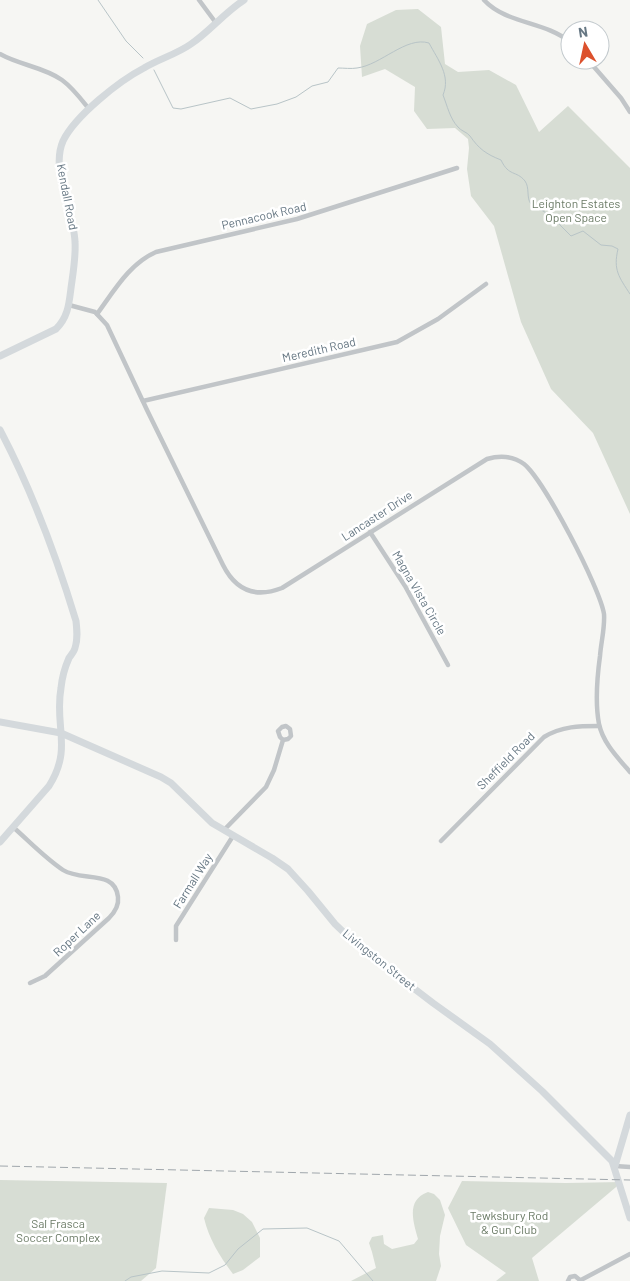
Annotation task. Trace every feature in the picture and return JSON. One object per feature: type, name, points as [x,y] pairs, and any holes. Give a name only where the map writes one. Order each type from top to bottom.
[{"type":"street","points":[[198,0],[216,23]]},
{"type":"street","name":"Kendall Road","points":[[0,356],[56,329],[65,318],[69,305],[75,241],[63,185],[60,156],[62,144],[70,129],[89,109],[141,69],[190,45],[227,12],[244,0]]},
{"type":"street","points":[[484,0],[503,14],[560,35]]},
{"type":"street","points":[[0,54],[13,62],[48,73],[62,80],[89,109]]},
{"type":"street","points":[[597,70],[621,98],[630,112]]},
{"type":"street","name":"Pennacook Road","points":[[97,314],[136,264],[156,252],[297,220],[457,168]]},
{"type":"street","name":"Meredith Road","points":[[143,401],[396,342],[438,319],[486,284]]},
{"type":"street","points":[[69,305],[97,314]]},
{"type":"street","name":"Lancaster Drive","points":[[97,314],[108,325],[227,573],[240,586],[257,593],[266,593],[282,588],[488,459],[507,457],[526,466],[565,526],[601,604],[604,621],[597,701],[599,726],[610,747],[630,772]]},
{"type":"street","points":[[0,432],[45,529],[76,621],[77,641],[64,672],[58,704],[62,734],[60,764],[56,775],[49,786],[0,842]]},
{"type":"street","name":"Magna Vista Circle","points":[[370,532],[405,586],[448,665]]},
{"type":"street","name":"Livingston Street","points":[[0,722],[62,734],[166,780],[212,822],[288,869],[342,932],[421,994],[490,1044],[604,1152],[614,1166],[630,1218]]},
{"type":"street","name":"Sheffield Road","points":[[441,841],[544,737],[563,729],[578,726],[599,726]]},
{"type":"street","points":[[224,830],[266,787],[271,779],[283,740]]},
{"type":"street","name":"Roper Lane","points":[[13,827],[54,863],[70,874],[101,878],[109,882],[115,889],[118,898],[117,907],[113,915],[51,972],[30,983]]},
{"type":"street","name":"Farmall Way","points":[[176,940],[176,926],[234,836]]},
{"type":"street","points":[[630,1115],[614,1166],[630,1167]]},
{"type":"street","points":[[568,1281],[574,1276],[581,1280],[630,1254]]},
{"type":"green space","name":"Leighton Estates Open Space","points":[[418,9],[441,27],[445,64],[458,72],[489,70],[516,85],[539,132],[568,106],[630,168],[630,514],[593,433],[551,389],[521,322],[494,226],[471,196],[467,169],[468,139],[455,128],[427,129],[414,111],[415,87],[385,69],[362,77],[360,46],[367,24],[396,10]]},
{"type":"green space","name":"Sal Frasca Soccer Complex","points":[[0,1180],[167,1183],[156,1268],[141,1281],[0,1281]]},
{"type":"green space","name":"Tewksbury Rod & Gun Club","points":[[462,1181],[622,1182],[532,1258],[539,1281],[496,1281],[506,1273],[466,1245],[448,1208]]},
{"type":"green space","points":[[428,1192],[434,1194],[440,1200],[445,1215],[440,1236],[439,1254],[441,1266],[436,1281],[351,1281],[376,1268],[369,1243],[372,1237],[383,1235],[384,1244],[392,1249],[414,1244],[418,1239],[413,1218],[414,1206],[416,1200]]},
{"type":"green space","points":[[209,1208],[233,1210],[243,1214],[252,1222],[260,1238],[260,1257],[243,1270],[233,1274],[219,1254],[209,1233],[204,1218]]},
{"type":"waterway","points":[[98,0],[126,41],[143,58]]},
{"type":"waterway","points":[[154,70],[173,108],[181,109],[230,98],[251,109],[277,104],[296,97],[312,86],[328,82],[338,68],[366,66],[402,47],[420,42],[429,43],[442,68],[445,81],[443,95],[455,124],[469,135],[483,151],[501,160],[507,169],[519,175],[525,181],[531,204],[555,218],[571,236],[583,231],[601,245],[612,246],[618,249],[616,262],[618,273],[630,294]]},
{"type":"waterway","points":[[125,1281],[131,1277],[162,1271],[209,1273],[225,1265],[238,1249],[263,1229],[307,1228],[339,1241],[373,1281]]},
{"type":"railway","points":[[0,1166],[630,1180]]}]
